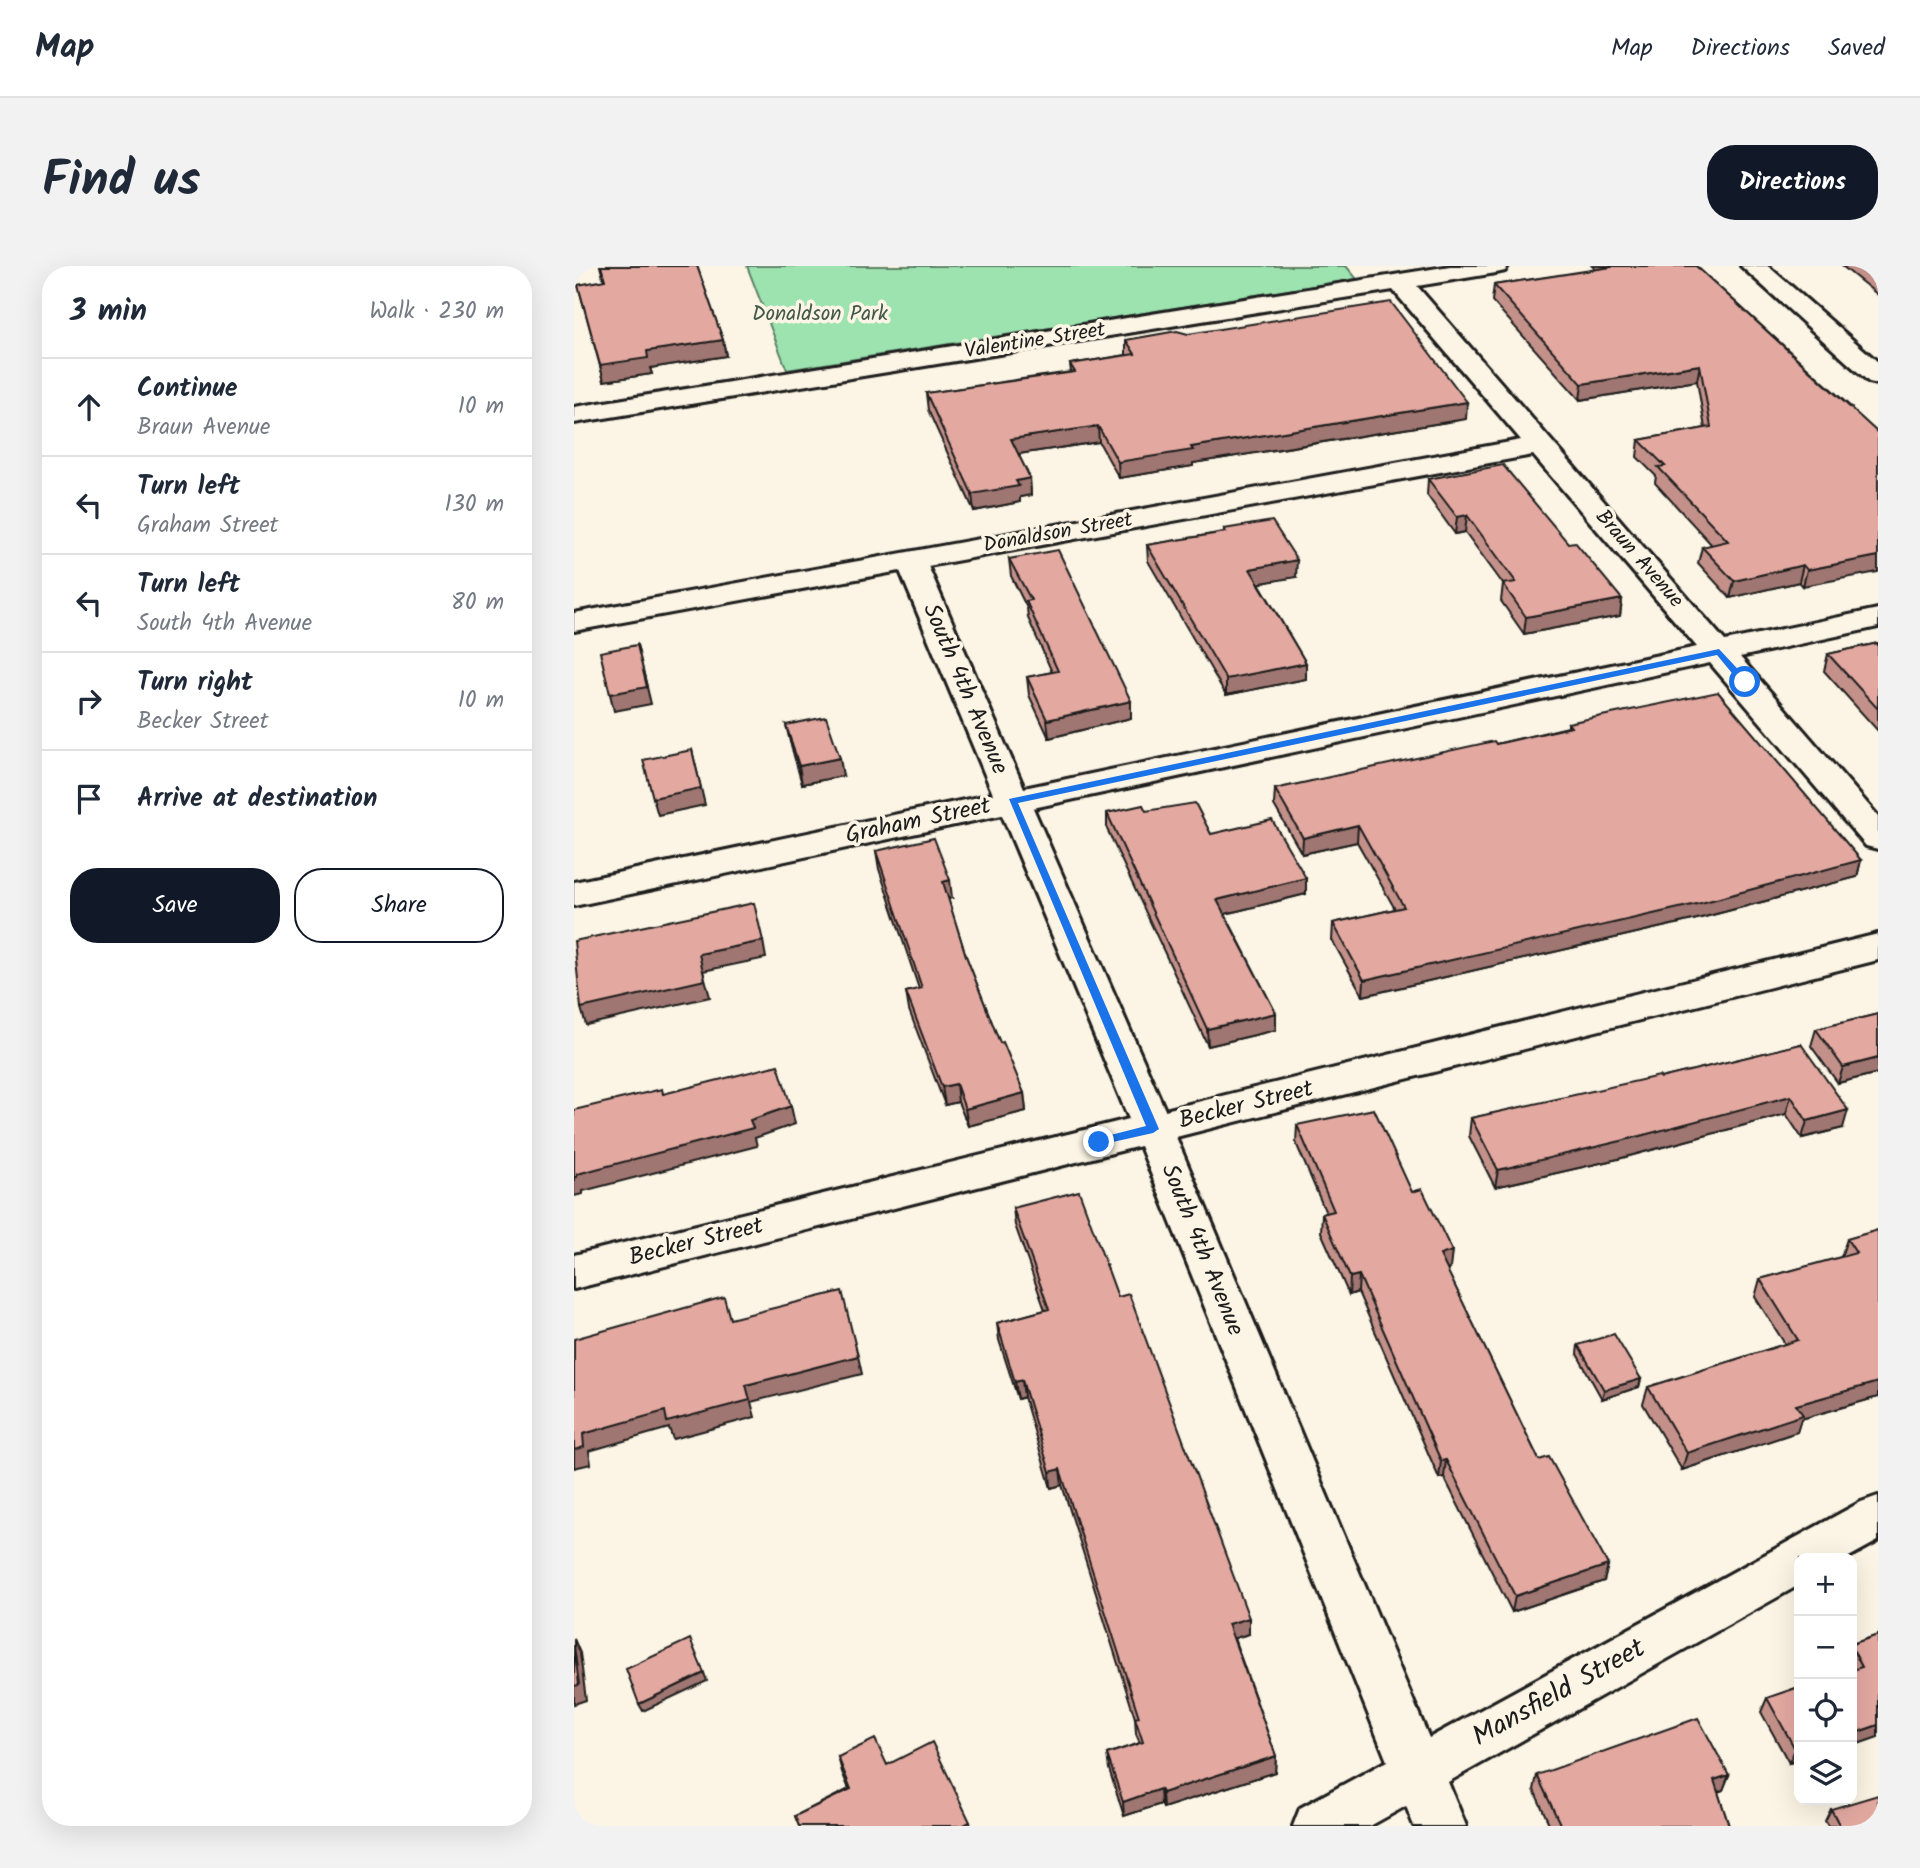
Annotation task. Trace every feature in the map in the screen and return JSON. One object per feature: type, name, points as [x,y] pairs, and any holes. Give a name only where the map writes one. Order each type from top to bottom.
[{"type":"street","name":"Valentine Street","points":[[574,415],[1496,266]]},
{"type":"street","points":[[1753,266],[1878,376]]},
{"type":"street","name":"Braun Avenue","points":[[1399,282],[1878,838]]},
{"type":"street","name":"Donaldson Street","points":[[574,622],[1541,445]]},
{"type":"street","name":"South 4th Avenue","points":[[910,560],[1153,1129],[1440,1826]]},
{"type":"street","name":"Graham Street","points":[[574,894],[1878,618]]},
{"type":"street","name":"Becker Street","points":[[574,1272],[1878,947]]},
{"type":"street","points":[[1813,1553],[1878,1517]]},
{"type":"street","name":"Mansfield Street","points":[[1319,1826],[1794,1564]]},
{"type":"green space","name":"Donaldson Park","points":[[747,266],[1346,266],[1357,279],[787,370]]},
{"type":"building","points":[[601,266],[697,266],[723,340],[647,351],[648,358],[600,365],[578,285],[605,280]]},
{"type":"building","points":[[1610,266],[1696,266],[1878,433],[1878,556],[1807,570],[1803,565],[1734,581],[1702,547],[1728,541],[1658,467],[1665,466],[1639,440],[1711,427],[1700,365],[1582,384],[1494,285]]},
{"type":"building","points":[[1865,266],[1878,266],[1878,277]]},
{"type":"building","points":[[1391,302],[1467,402],[1191,447],[1193,450],[1118,462],[1098,426],[1011,439],[1030,478],[1016,481],[1019,486],[972,494],[926,393],[1075,372],[1070,364],[1135,354],[1126,340],[1177,331],[1188,334]]},
{"type":"building","points":[[1503,465],[1568,543],[1575,542],[1622,599],[1526,617],[1503,584],[1516,582],[1467,515],[1457,517],[1428,479]]},
{"type":"building","points":[[1272,521],[1297,560],[1250,569],[1306,663],[1226,679],[1147,545],[1226,532],[1224,529]]},
{"type":"building","points":[[1058,550],[1131,701],[1047,720],[1027,677],[1058,671],[1026,601],[1031,600],[1009,559]]},
{"type":"building","points":[[1878,643],[1878,709],[1828,654]]},
{"type":"building","points":[[637,645],[647,687],[610,694],[600,652]]},
{"type":"building","points":[[1718,692],[1861,860],[1701,903],[1364,980],[1333,923],[1404,907],[1358,825],[1303,838],[1275,789],[1494,741],[1496,744],[1571,727],[1568,723]]},
{"type":"building","points":[[826,717],[840,758],[799,766],[786,725]]},
{"type":"building","points":[[692,750],[701,788],[653,798],[643,760]]},
{"type":"building","points":[[1195,803],[1211,834],[1272,820],[1306,878],[1217,900],[1276,1013],[1207,1029],[1107,813],[1143,805],[1146,811]]},
{"type":"building","points":[[934,838],[950,880],[943,882],[966,956],[1000,1043],[1003,1042],[1024,1093],[965,1109],[956,1084],[942,1087],[906,992],[922,988],[876,851]]},
{"type":"building","points":[[754,903],[763,941],[699,954],[705,980],[581,1008],[574,941]]},
{"type":"building","points":[[1878,1014],[1878,1058],[1843,1067],[1816,1029]]},
{"type":"building","points":[[1801,1044],[1848,1110],[1807,1121],[1791,1096],[1498,1170],[1471,1118],[1659,1076],[1661,1078]]},
{"type":"building","points":[[778,1065],[791,1106],[750,1120],[753,1128],[577,1174],[577,1177],[574,1177],[574,1110],[662,1089],[663,1094]]},
{"type":"building","points":[[1374,1109],[1412,1192],[1422,1189],[1452,1251],[1440,1255],[1539,1460],[1549,1457],[1608,1565],[1515,1596],[1446,1460],[1441,1461],[1359,1275],[1350,1277],[1322,1214],[1334,1211],[1297,1125]]},
{"type":"building","points":[[1079,1191],[1118,1297],[1129,1294],[1249,1618],[1228,1624],[1276,1756],[1162,1793],[1160,1789],[1123,1802],[1107,1754],[1143,1742],[1135,1718],[1139,1717],[1060,1469],[1050,1472],[1022,1380],[1015,1382],[997,1323],[1049,1309],[1013,1208]]},
{"type":"building","points":[[1878,1230],[1878,1382],[1796,1405],[1803,1415],[1687,1453],[1648,1387],[1798,1340],[1760,1279],[1856,1253],[1847,1239]]},
{"type":"building","points":[[842,1291],[858,1356],[746,1385],[750,1400],[667,1422],[665,1411],[583,1434],[584,1447],[574,1450],[574,1339],[724,1297],[730,1319]]},
{"type":"building","points":[[1614,1334],[1641,1379],[1604,1390],[1578,1345]]},
{"type":"building","points":[[1878,1635],[1878,1725],[1857,1732],[1857,1668],[1862,1667],[1857,1658],[1857,1642]]},
{"type":"building","points":[[690,1639],[704,1673],[639,1704],[626,1669]]},
{"type":"building","points":[[574,1645],[579,1685],[574,1686]]},
{"type":"building","points":[[1794,1689],[1794,1747],[1767,1698]]},
{"type":"building","points":[[1698,1718],[1729,1775],[1714,1780],[1729,1826],[1561,1826],[1537,1775]]},
{"type":"building","points":[[875,1739],[887,1765],[932,1742],[970,1822],[962,1826],[799,1826],[795,1816],[851,1789],[838,1757]]},
{"type":"building","points":[[1878,1795],[1878,1826],[1840,1826],[1831,1809],[1857,1805],[1857,1801]]},
{"type":"route","points":[[1099,1142],[1153,1129],[1012,801],[1719,652],[1745,682]]}]
